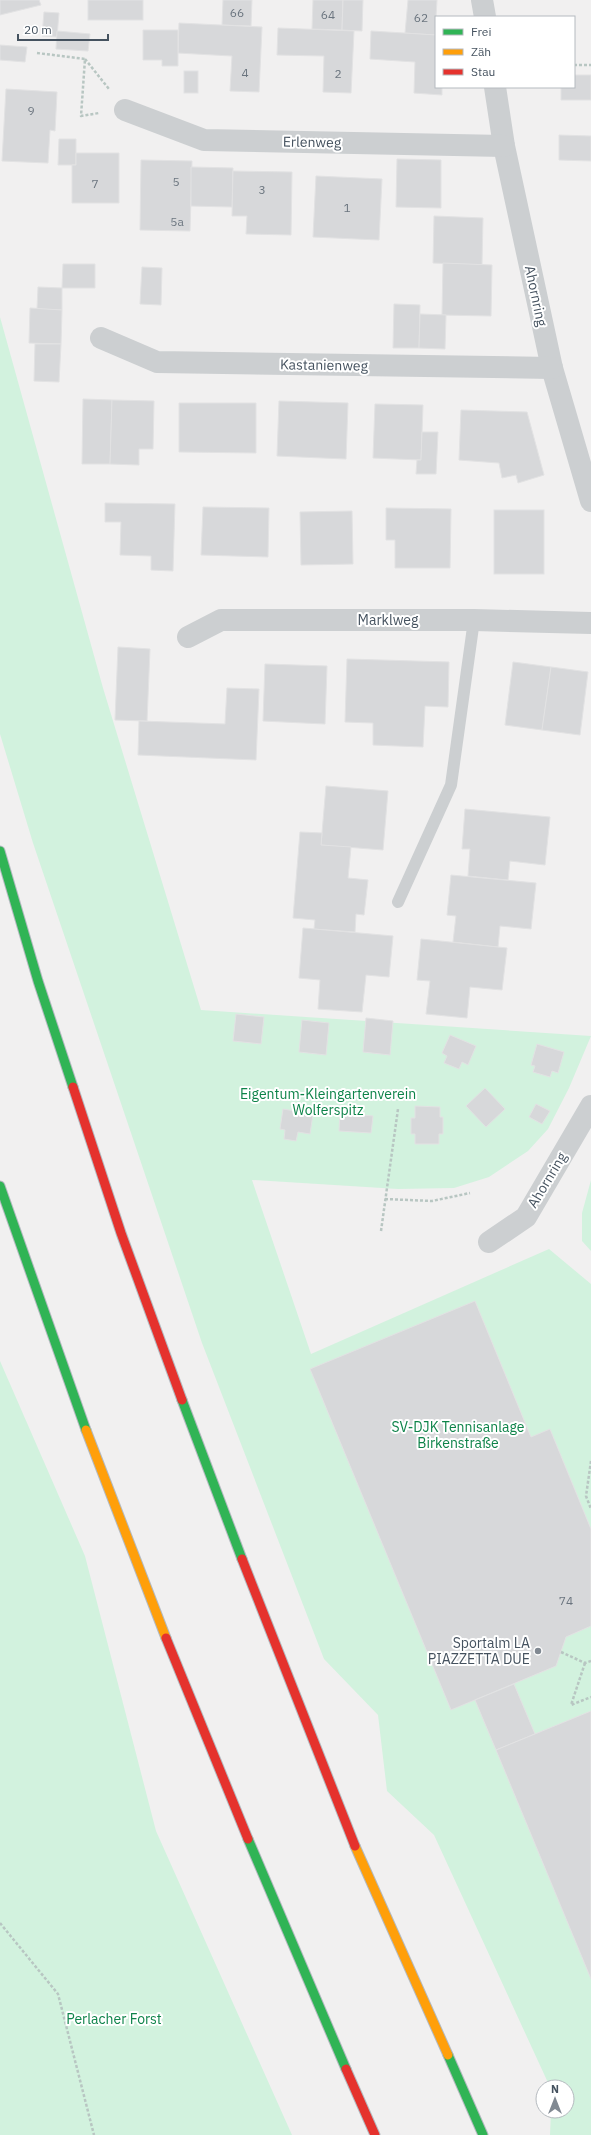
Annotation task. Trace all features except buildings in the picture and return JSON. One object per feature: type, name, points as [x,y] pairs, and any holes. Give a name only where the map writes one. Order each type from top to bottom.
[{"type":"highway","points":[[0,851],[38,981],[121,1233],[212,1482],[359,1856],[483,2135]]},
{"type":"highway","points":[[0,1186],[110,1496],[269,1893],[375,2135]]},
{"type":"street","points":[[482,0],[485,16]]},
{"type":"street","name":"Ahornring","points":[[495,88],[504,146],[552,368],[582,437],[591,501]]},
{"type":"street","name":"Erlenweg","points":[[126,110],[204,140],[504,146]]},
{"type":"street","name":"Kastanienweg","points":[[101,338],[157,362],[552,368]]},
{"type":"street","name":"Marklweg","points":[[188,637],[221,620],[474,620],[591,623]]},
{"type":"street","name":"Ahornring","points":[[489,1242],[526,1216],[591,1106]]},
{"type":"lane","points":[[398,902],[451,785],[474,620]]},
{"type":"path","points":[[37,53],[85,59],[126,110]]},
{"type":"path","points":[[85,59],[81,116],[126,110]]},
{"type":"path","points":[[575,64],[591,65]]},
{"type":"path","points":[[381,1231],[398,1109]]},
{"type":"path","points":[[385,1199],[432,1201],[470,1193]]},
{"type":"path","points":[[591,1461],[586,1496],[591,1509]]},
{"type":"path","points":[[561,1652],[585,1663],[591,1661]]},
{"type":"path","points":[[585,1663],[571,1705],[591,1697]]},
{"type":"path","points":[[0,1923],[58,1994],[94,2135]]},
{"type":"green space","points":[[0,317],[103,688],[201,1010],[591,1036],[569,1088],[548,1129],[528,1151],[489,1177],[454,1188],[398,1189],[252,1180],[311,1354],[549,1249],[591,1284],[591,2135],[550,2135],[551,2119],[575,2119],[575,2079],[546,2079],[434,1835],[387,1791],[378,1715],[324,1659],[202,1343],[33,843],[0,734]]},
{"type":"green space","points":[[591,1180],[591,1251],[582,1241],[582,1213]]},
{"type":"green space","name":"Perlacher Forst","points":[[0,1361],[85,1556],[156,1831],[292,2135],[0,2135]]},
{"type":"traffic: fast","points":[[0,851],[38,981],[73,1087]]},
{"type":"traffic: fast","points":[[0,1186],[86,1430]]},
{"type":"traffic: fast","points":[[182,1400],[242,1559]]},
{"type":"traffic: fast","points":[[248,1839],[346,2069]]},
{"type":"traffic: fast","points":[[448,2055],[483,2135]]},
{"type":"traffic: slow","points":[[86,1430],[166,1638]]},
{"type":"traffic: slow","points":[[355,1846],[448,2055]]},
{"type":"traffic: jam","points":[[73,1087],[121,1233],[182,1400]]},
{"type":"traffic: jam","points":[[242,1559],[355,1846]]},
{"type":"traffic: jam","points":[[166,1638],[248,1839]]},
{"type":"traffic: jam","points":[[346,2069],[375,2135]]},
{"type":"place","name":"Sportalm LA PIAZZETTA DUE","points":[[538,1651]]},
{"type":"park label","name":"Eigentum-Kleingartenverein Wolferspitz","points":[[328,1102]]},
{"type":"park label","name":"SV-DJK Tennisanlage Birkenstraße","points":[[458,1436]]}]
